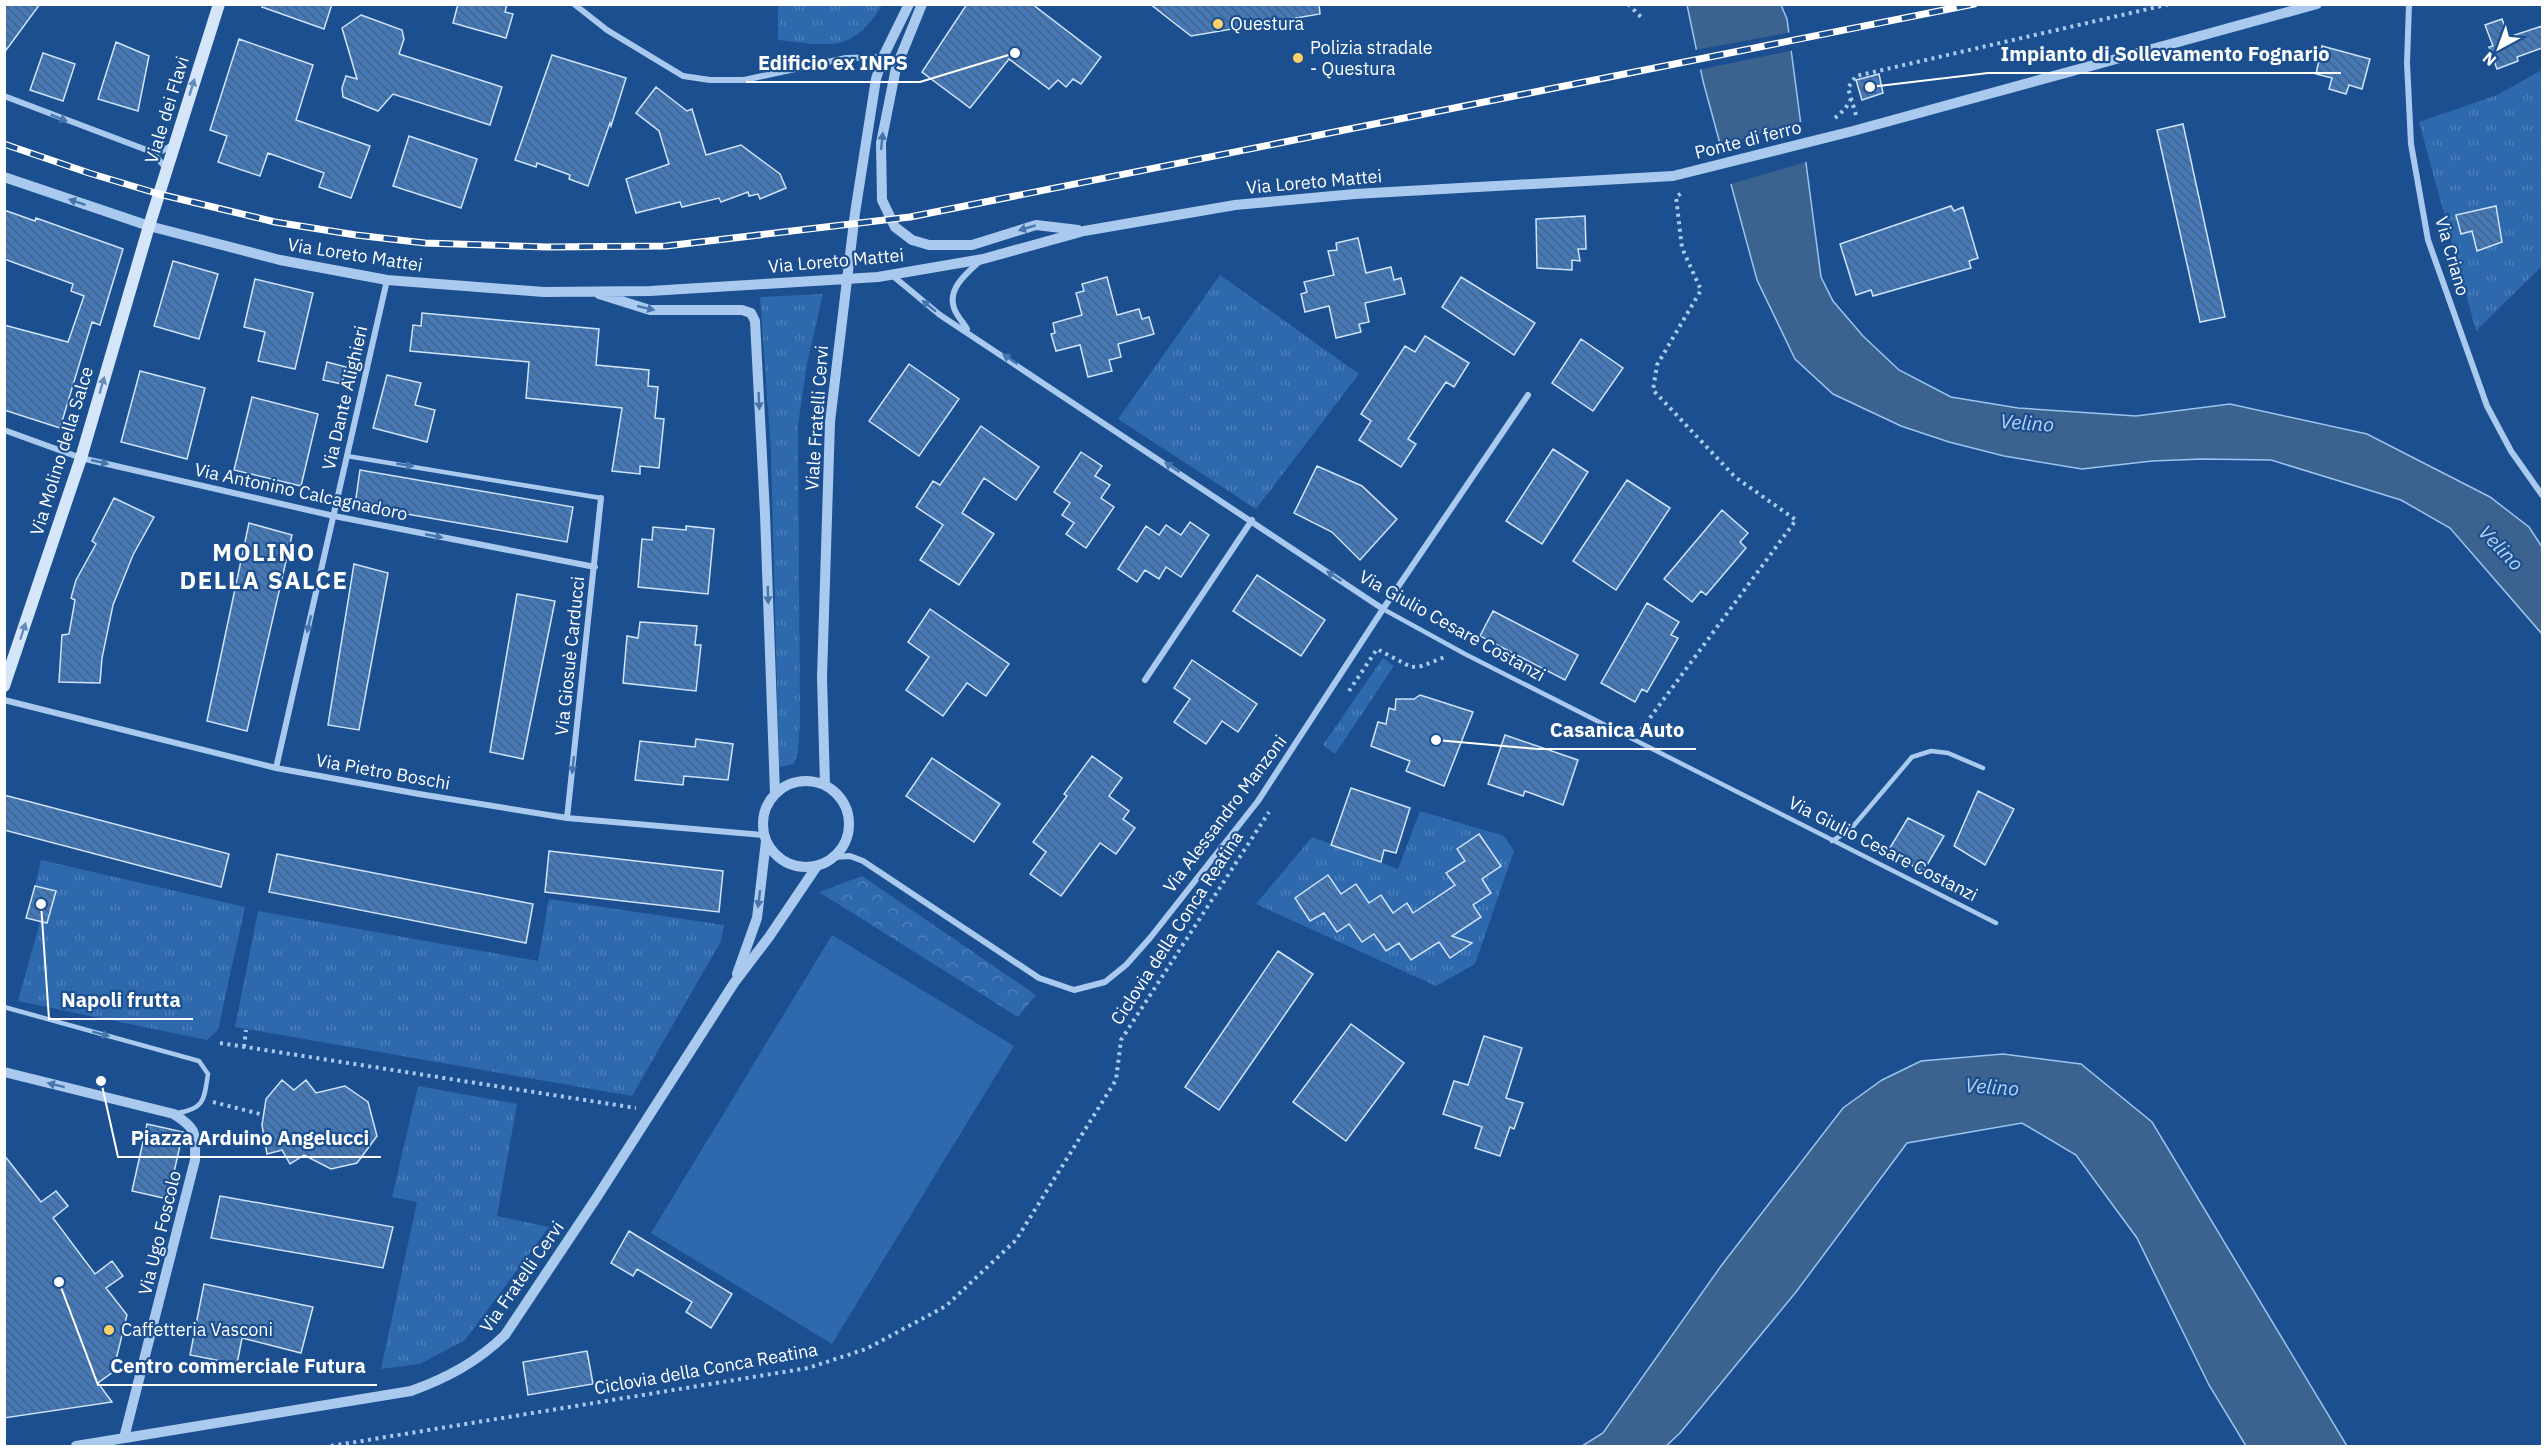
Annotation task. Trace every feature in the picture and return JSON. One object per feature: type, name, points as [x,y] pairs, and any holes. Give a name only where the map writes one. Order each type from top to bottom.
[{"type":"main road","name":"Viale dei Flavi","points":[[149,226],[219,4]]},
{"type":"main road","name":"Via Molino della Salce","points":[[4,686],[81,458],[149,226]]},
{"type":"street","points":[[574,4],[607,30],[683,76],[744,81],[846,58],[883,57]]},
{"type":"street","name":"Viale Fratelli Cervi","points":[[825,785],[822,677],[830,422],[857,202],[876,79],[883,57],[909,4]]},
{"type":"street","points":[[922,4],[896,68],[881,143],[882,200],[895,227],[912,240],[928,244],[972,245],[1036,225],[1084,231]]},
{"type":"street","name":"Ponte di ferro","points":[[1676,175],[1853,131],[2317,4]]},
{"type":"street","name":"Via Criano","points":[[2409,4],[2407,63],[2411,144],[2428,240],[2487,406],[2511,451],[2542,495]]},
{"type":"street","points":[[4,96],[152,152],[164,163],[166,170]]},
{"type":"street","points":[[152,152],[162,151],[175,143]]},
{"type":"street","name":"Via Loreto Mattei","points":[[4,177],[149,226],[280,260],[387,280],[544,292],[650,291],[893,276],[983,259],[1084,231],[1235,205],[1356,194],[1550,185],[1676,175]]},
{"type":"street","points":[[133,221],[141,235],[143,246]]},
{"type":"street","name":"Via Giulio Cesare Costanzi","points":[[983,259],[961,278],[954,292],[953,307],[968,332],[1383,609]]},
{"type":"street","points":[[893,276],[940,315],[968,332]]},
{"type":"street","name":"Via Dante Alighieri","points":[[276,768],[387,280]]},
{"type":"street","points":[[590,291],[650,310],[742,310],[751,313],[755,321],[765,514],[775,793]]},
{"type":"street","name":"Via Alessandro Manzoni","points":[[834,857],[850,856],[863,861],[1039,978],[1074,990],[1105,982],[1126,965],[1150,938],[1258,801],[1383,609],[1528,395]]},
{"type":"street","name":"Via Antonino Calcagnadoro","points":[[4,430],[81,458],[334,516],[595,567]]},
{"type":"street","name":"Via Giosuè Carducci","points":[[567,818],[601,498]]},
{"type":"street","points":[[1145,680],[1252,520]]},
{"type":"street","name":"Via Pietro Boschi","points":[[4,700],[276,768],[567,818],[765,838]]},
{"type":"street","points":[[799,781],[812,781],[825,785],[841,799],[849,819],[848,833],[843,846],[834,857],[817,866],[803,868],[790,865],[778,858],[765,838],[762,820],[764,813],[775,793],[786,785],[799,781]]},
{"type":"street","name":"Via Fratelli Cervi","points":[[734,983],[757,918],[765,838]]},
{"type":"street","name":"Via Fratelli Cervi","points":[[76,1446],[411,1391],[441,1380],[487,1352],[505,1335],[597,1197],[734,983],[769,937],[817,866]]},
{"type":"street","points":[[4,1072],[174,1114]]},
{"type":"street","name":"Via Ugo Foscolo","points":[[124,1438],[195,1160],[195,1136],[192,1126],[174,1114]]},
{"type":"lane","points":[[347,456],[601,498]]},
{"type":"lane","name":"Via Giulio Cesare Costanzi","points":[[1383,609],[1465,654],[1996,923]]},
{"type":"lane","points":[[1832,841],[1850,830],[1912,757],[1931,750],[1948,753],[1983,768]]},
{"type":"lane","points":[[4,1007],[200,1060],[208,1074],[204,1099],[193,1111],[174,1114]]},
{"type":"path","points":[[1628,4],[1644,20]]},
{"type":"path","points":[[1856,116],[1848,88],[1856,76],[2170,4]]},
{"type":"path","points":[[1830,120],[1845,109],[1851,98]]},
{"type":"path","points":[[1634,740],[1796,520],[1735,477],[1653,390],[1657,365],[1701,290],[1682,248],[1676,196],[1681,193]]},
{"type":"path","points":[[1343,699],[1377,649],[1397,662],[1411,666],[1422,666],[1440,658],[1465,654]]},
{"type":"path","name":"Ciclovia della Conca Reatina","points":[[331,1446],[808,1368],[866,1348],[946,1306],[1016,1240],[1116,1080],[1121,1040],[1271,809]]},
{"type":"path","points":[[244,1047],[246,1030]]},
{"type":"path","points":[[220,1043],[651,1110]]},
{"type":"path","points":[[204,1099],[264,1115]]},
{"type":"green space","points":[[778,4],[882,5],[871,21],[849,39],[838,43],[811,44],[778,40]]},
{"type":"green space","points":[[2542,70],[2542,266],[2476,331],[2419,122],[2497,95]]},
{"type":"green space","points":[[1220,275],[1359,374],[1256,509],[1118,419]]},
{"type":"green space","points":[[823,294],[807,364],[798,425],[800,720],[798,752],[794,764],[779,767],[771,451],[760,297]]},
{"type":"green space","points":[[1383,658],[1394,666],[1335,754],[1323,745]]},
{"type":"green space","points":[[1420,811],[1504,836],[1514,851],[1475,964],[1436,986],[1256,904],[1312,837],[1398,869]]},
{"type":"green space","points":[[41,860],[245,907],[218,1030],[207,1040],[18,1001],[40,922],[47,923],[55,892],[35,886]]},
{"type":"green space","points":[[862,876],[1036,995],[1018,1017],[819,892]]},
{"type":"green space","points":[[549,899],[724,925],[721,941],[632,1096],[235,1027],[258,911],[538,961]]},
{"type":"green space","points":[[832,935],[1014,1046],[832,1344],[651,1233]]},
{"type":"green space","points":[[418,1086],[517,1104],[497,1216],[549,1227],[465,1340],[420,1364],[381,1369],[417,1202],[392,1197]]},
{"type":"water","name":"Velino","points":[[1687,5],[1781,5],[1787,19],[1821,277],[1833,301],[1863,336],[1899,370],[1951,397],[2018,408],[2136,416],[2230,404],[2367,434],[2490,497],[2529,527],[2542,547],[2542,634],[2450,528],[2401,500],[2271,460],[2152,461],[2082,469],[2004,456],[1949,442],[1901,426],[1833,394],[1795,359],[1757,280],[1703,81]]},
{"type":"water","name":"Velino","points":[[2003,1054],[2081,1064],[2152,1122],[2347,1446],[2246,1446],[2209,1385],[2137,1238],[2076,1155],[2022,1123],[1907,1143],[1796,1292],[1680,1433],[1666,1446],[1582,1446],[1603,1433],[1721,1266],[1843,1108],[1882,1080],[1921,1061]]},
{"type":"pier","points":[[1792,32],[1795,50],[1698,70],[1695,50]]},
{"type":"pier","points":[[1804,121],[1809,161],[1728,185],[1717,147]]},
{"type":"building","points":[[4,4],[40,4],[4,53]]},
{"type":"building","points":[[263,4],[332,4],[324,29],[262,7]]},
{"type":"building","points":[[458,4],[507,4],[505,12],[513,14],[506,38],[453,23]]},
{"type":"building","points":[[967,4],[1032,4],[1101,57],[1081,84],[1073,79],[1066,87],[1058,80],[1049,89],[1009,59],[970,108],[922,72]]},
{"type":"building","name":"Questura","points":[[1150,4],[1319,4],[1320,14],[1191,36]]},
{"type":"building","points":[[361,15],[402,30],[404,39],[399,54],[502,87],[490,125],[393,94],[378,111],[343,97],[342,88],[346,76],[357,79],[342,28]]},
{"type":"building","points":[[2502,19],[2509,37],[2542,26],[2542,48],[2517,57],[2518,61],[2497,69],[2489,47],[2493,46],[2485,25]]},
{"type":"building","points":[[239,39],[313,65],[296,120],[370,146],[351,198],[319,187],[324,173],[268,153],[260,176],[218,162],[227,136],[210,130]]},
{"type":"building","points":[[116,42],[149,56],[138,111],[98,99]]},
{"type":"building","points":[[2322,46],[2370,59],[2362,89],[2349,85],[2346,94],[2329,89],[2332,78],[2316,74]]},
{"type":"building","points":[[43,53],[75,64],[63,101],[30,90]]},
{"type":"building","points":[[552,55],[626,78],[588,186],[569,179],[570,175],[537,163],[536,167],[515,160]]},
{"type":"building","points":[[1879,74],[1883,93],[1862,100],[1856,80]]},
{"type":"building","points":[[656,87],[687,111],[692,109],[706,155],[741,145],[780,174],[786,188],[760,199],[758,194],[749,196],[748,192],[721,202],[719,198],[682,207],[680,202],[636,213],[626,179],[669,164],[659,131],[636,113]]},
{"type":"building","points":[[2183,124],[2225,317],[2200,322],[2157,130]]},
{"type":"building","points":[[409,136],[477,159],[461,208],[393,186]]},
{"type":"building","points":[[1951,206],[1954,211],[1963,207],[1978,258],[1969,261],[1971,268],[1873,296],[1871,290],[1856,295],[1840,244]]},
{"type":"building","points":[[2496,206],[2502,242],[2477,251],[2472,231],[2461,234],[2456,215]]},
{"type":"building","points":[[4,210],[35,221],[36,218],[123,249],[100,325],[92,322],[60,428],[4,410],[4,325],[68,342],[84,296],[71,291],[73,284],[4,259]]},
{"type":"building","points":[[1585,216],[1586,249],[1578,249],[1580,261],[1572,260],[1572,270],[1537,268],[1536,219]]},
{"type":"building","points":[[1358,238],[1366,273],[1391,267],[1394,280],[1401,278],[1405,294],[1365,303],[1369,322],[1359,324],[1361,332],[1336,338],[1329,306],[1305,312],[1301,294],[1307,292],[1304,282],[1334,275],[1328,251],[1337,250],[1336,243]]},
{"type":"building","points":[[173,261],[218,274],[199,339],[154,326]]},
{"type":"building","points":[[1107,277],[1117,315],[1139,309],[1142,319],[1149,317],[1154,334],[1118,344],[1121,357],[1109,360],[1112,371],[1088,377],[1080,345],[1056,351],[1051,334],[1055,333],[1053,323],[1082,315],[1076,293],[1084,291],[1082,284]]},
{"type":"building","points":[[1461,277],[1535,323],[1514,355],[1442,307]]},
{"type":"building","points":[[255,279],[313,293],[295,369],[258,361],[265,332],[244,327]]},
{"type":"building","points":[[422,313],[599,329],[596,365],[649,370],[648,386],[658,387],[655,418],[664,419],[659,468],[640,466],[640,474],[612,471],[622,408],[526,398],[529,362],[410,351],[413,325],[421,326]]},
{"type":"building","points":[[1425,336],[1469,363],[1454,387],[1446,382],[1408,439],[1416,444],[1401,467],[1359,440],[1371,421],[1361,414],[1405,346],[1415,352]]},
{"type":"building","points":[[1581,339],[1623,368],[1593,411],[1552,383]]},
{"type":"building","points":[[327,362],[346,367],[342,384],[323,380]]},
{"type":"building","points":[[909,364],[959,399],[919,456],[869,421]]},
{"type":"building","points":[[140,371],[205,388],[187,459],[121,442]]},
{"type":"building","points":[[387,375],[421,383],[415,405],[435,410],[427,442],[373,428]]},
{"type":"building","points":[[252,397],[318,414],[301,486],[234,470]]},
{"type":"building","points":[[981,426],[1039,467],[1016,500],[984,478],[962,513],[994,534],[959,585],[920,560],[943,525],[916,507],[933,481],[940,485]]},
{"type":"building","points":[[1553,449],[1588,472],[1542,544],[1506,521]]},
{"type":"building","points":[[1081,452],[1102,466],[1095,476],[1110,485],[1101,498],[1114,507],[1086,548],[1066,534],[1074,523],[1062,515],[1070,503],[1054,492]]},
{"type":"building","points":[[1317,466],[1362,486],[1397,519],[1360,560],[1332,532],[1294,513]]},
{"type":"building","points":[[360,470],[573,507],[567,542],[355,505]]},
{"type":"building","points":[[1627,480],[1670,508],[1616,590],[1573,561]]},
{"type":"building","points":[[114,498],[154,517],[133,555],[113,605],[102,658],[100,683],[59,682],[62,635],[69,634],[75,600],[71,598],[76,580],[96,544],[92,541]]},
{"type":"building","points":[[1722,510],[1748,533],[1740,542],[1746,548],[1706,595],[1701,591],[1692,602],[1664,579]]},
{"type":"building","points":[[1190,522],[1209,535],[1181,577],[1166,567],[1159,579],[1145,570],[1137,582],[1118,569],[1146,526],[1159,535],[1166,525],[1181,535]]},
{"type":"building","points":[[249,523],[292,535],[247,731],[207,721]]},
{"type":"building","points":[[686,526],[714,529],[708,594],[638,587],[642,539],[652,540],[653,527],[686,530]]},
{"type":"building","points":[[354,564],[388,573],[359,730],[328,725]]},
{"type":"building","points":[[1257,575],[1325,620],[1301,656],[1233,611]]},
{"type":"building","points":[[517,594],[555,601],[523,759],[490,752]]},
{"type":"building","points":[[1647,603],[1679,622],[1671,635],[1678,638],[1647,692],[1642,689],[1635,702],[1601,683]]},
{"type":"building","points":[[930,609],[1009,664],[986,696],[967,683],[943,716],[906,690],[929,657],[908,642]]},
{"type":"building","points":[[1493,611],[1578,655],[1565,680],[1480,636]]},
{"type":"building","points":[[640,622],[697,626],[695,645],[701,645],[696,691],[623,683],[627,636],[638,638]]},
{"type":"building","points":[[1192,660],[1257,704],[1238,732],[1222,721],[1206,744],[1174,722],[1190,699],[1174,688]]},
{"type":"building","points":[[1420,695],[1473,712],[1444,786],[1406,771],[1410,761],[1371,746],[1378,722],[1386,724],[1389,708],[1395,710],[1396,699],[1414,699]]},
{"type":"building","points":[[1505,735],[1578,760],[1563,805],[1525,791],[1523,796],[1488,784]]},
{"type":"building","points":[[696,739],[733,744],[728,780],[684,776],[683,785],[635,780],[640,741],[695,747]]},
{"type":"building","points":[[1092,756],[1122,778],[1109,796],[1129,811],[1123,819],[1135,828],[1116,854],[1100,843],[1061,896],[1030,874],[1046,852],[1033,842],[1067,796],[1064,794]]},
{"type":"building","points":[[932,758],[1000,804],[974,842],[906,796]]},
{"type":"building","points":[[1351,788],[1410,808],[1396,853],[1384,850],[1381,862],[1331,845]]},
{"type":"building","points":[[1978,791],[2014,809],[1985,865],[1954,846]]},
{"type":"building","points":[[4,795],[229,854],[221,887],[4,830]]},
{"type":"building","points":[[1908,818],[1944,836],[1923,872],[1888,851]]},
{"type":"building","points":[[1479,834],[1501,866],[1482,879],[1491,893],[1473,905],[1481,917],[1452,936],[1472,943],[1450,958],[1439,942],[1411,960],[1399,943],[1386,951],[1374,934],[1362,942],[1349,924],[1337,932],[1324,913],[1310,921],[1295,898],[1328,875],[1341,894],[1356,884],[1369,903],[1381,895],[1393,913],[1407,903],[1413,913],[1455,885],[1446,873],[1465,861],[1457,849]]},
{"type":"building","points":[[549,851],[723,871],[719,912],[545,892]]},
{"type":"building","points":[[277,854],[533,904],[526,943],[269,892]]},
{"type":"building","points":[[35,886],[56,891],[47,923],[26,918]]},
{"type":"building","points":[[1278,951],[1313,974],[1219,1110],[1185,1087]]},
{"type":"building","points":[[1351,1024],[1404,1063],[1346,1141],[1293,1102]]},
{"type":"building","points":[[1484,1036],[1522,1048],[1506,1098],[1523,1103],[1514,1129],[1510,1127],[1500,1156],[1475,1148],[1482,1127],[1443,1114],[1454,1081],[1468,1085]]},
{"type":"building","points":[[282,1080],[294,1090],[306,1080],[316,1093],[345,1086],[368,1102],[377,1136],[357,1163],[331,1169],[304,1155],[290,1164],[282,1150],[267,1154],[262,1125],[266,1099]]},
{"type":"building","points":[[147,1124],[183,1132],[168,1199],[132,1191]]},
{"type":"building","points":[[4,1155],[41,1202],[56,1191],[68,1206],[53,1218],[95,1274],[112,1261],[123,1276],[106,1288],[127,1315],[113,1372],[98,1383],[112,1402],[4,1418]]},
{"type":"building","points":[[220,1196],[393,1227],[383,1268],[211,1238]]},
{"type":"building","points":[[629,1231],[732,1294],[711,1328],[686,1312],[692,1302],[637,1269],[633,1276],[611,1263]]},
{"type":"building","points":[[204,1284],[313,1307],[301,1353],[242,1338],[237,1364],[190,1355]]},
{"type":"building","points":[[587,1351],[593,1384],[528,1395],[523,1362]]},
{"type":"railway","points":[[4,144],[159,194],[275,222],[356,235],[425,243],[547,247],[666,246],[910,217],[1974,4]]},
{"type":"place","name":"Questura","points":[[1218,24]]},
{"type":"place","name":"Edificio ex INPS","points":[[1015,53]]},
{"type":"place","name":"Polizia stradale - Questura","points":[[1298,58]]},
{"type":"place","name":"Impianto di Sollevamento Fognario","points":[[1870,87]]},
{"type":"place","name":"Casanica Auto","points":[[1436,740]]},
{"type":"place","name":"Napoli frutta","points":[[41,904]]},
{"type":"place","name":"Piazza Arduino Angelucci","points":[[101,1081]]},
{"type":"place","name":"Centro commerciale Futura","points":[[59,1282]]},
{"type":"place","name":"Caffetteria Vasconi","points":[[109,1330]]},
{"type":"district","name":"MOLINO DELLA SALCE","points":[[264,567]]}]
